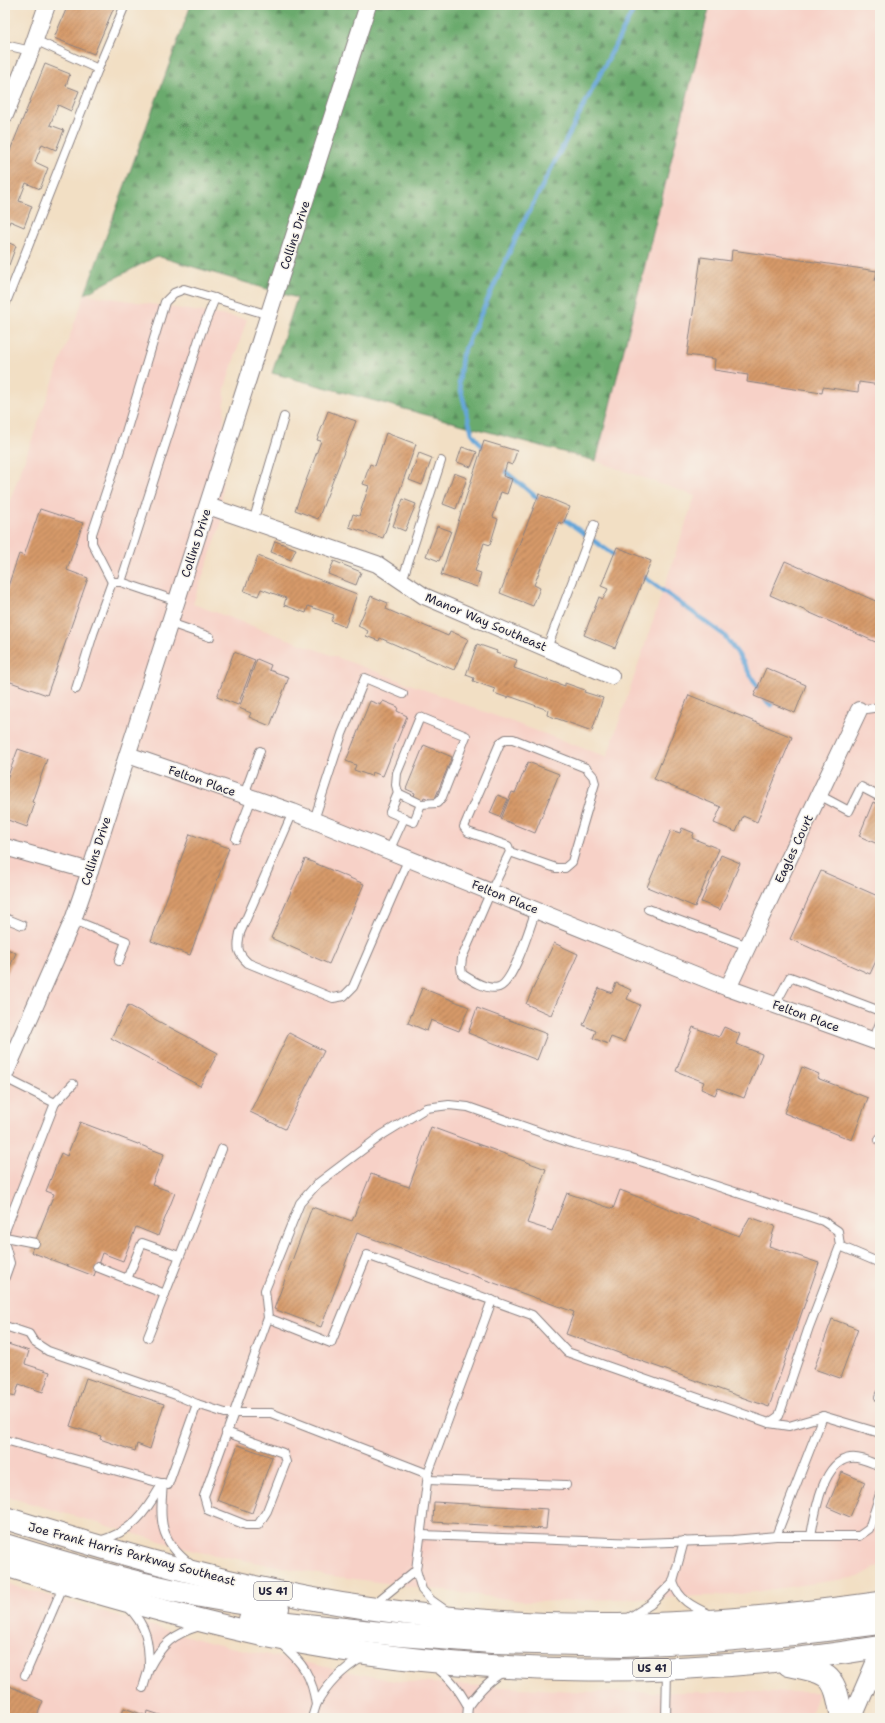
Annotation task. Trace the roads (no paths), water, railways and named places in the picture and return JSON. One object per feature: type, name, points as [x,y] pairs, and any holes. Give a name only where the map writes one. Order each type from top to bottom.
[{"type":"main road","name":"Joe Frank Harris Parkway Southeast","points":[[5,1518],[88,1544],[205,1576],[340,1604],[454,1617],[541,1623],[616,1625],[722,1620],[880,1603]]},
{"type":"main road","points":[[5,1545],[142,1585],[218,1599],[294,1610],[315,1610],[340,1604]]},
{"type":"main road","name":"US 41","points":[[5,1565],[120,1599],[273,1637],[369,1653],[424,1660],[588,1669],[667,1668],[770,1662],[838,1654],[880,1647]]},
{"type":"main road","points":[[231,1627],[240,1618],[400,1635],[492,1642],[623,1645],[794,1634],[880,1623]]},
{"type":"main road","points":[[770,1662],[813,1670],[822,1673],[829,1678],[838,1693],[842,1718]]},
{"type":"street","points":[[5,115],[33,46],[47,5]]},
{"type":"street","name":"Collins Drive","points":[[5,1074],[73,920],[90,871],[368,5]]},
{"type":"street","name":"Manor Way Southeast","points":[[208,506],[377,564],[424,596],[611,676]]},
{"type":"street","name":"Eagles Court","points":[[728,988],[859,710]]},
{"type":"street","name":"Felton Place","points":[[128,755],[314,820],[728,988],[877,1042]]},
{"type":"street","points":[[5,847],[90,871]]},
{"type":"street","points":[[852,1718],[880,1652]]},
{"type":"lane","points":[[5,305],[98,69],[125,5]]},
{"type":"lane","points":[[5,45],[33,46],[98,69]]},
{"type":"lane","points":[[177,601],[117,582],[92,543],[92,534],[154,343],[161,314],[166,302],[174,293],[184,289],[269,314]]},
{"type":"lane","points":[[76,689],[93,634],[117,582],[201,333],[215,298]]},
{"type":"lane","points":[[253,522],[284,417]]},
{"type":"lane","points":[[402,581],[441,461]]},
{"type":"lane","points":[[547,648],[594,525]]},
{"type":"lane","points":[[170,623],[210,637]]},
{"type":"lane","points":[[314,820],[342,734],[365,678],[403,694]]},
{"type":"lane","points":[[859,710],[880,707]]},
{"type":"lane","points":[[398,793],[421,804],[437,803],[442,798],[466,736],[420,717],[397,773],[396,785],[398,793],[390,812],[414,822],[421,804]]},
{"type":"lane","points":[[510,852],[556,868],[565,868],[572,862],[595,783],[593,776],[586,768],[513,739],[506,739],[500,743],[464,827],[468,832],[508,846],[510,852],[491,891],[462,958],[460,967],[462,974],[472,981],[489,987],[499,987],[507,981],[514,970],[536,910]]},
{"type":"lane","points":[[236,839],[260,751]]},
{"type":"lane","points":[[819,795],[849,811],[861,787],[880,797]]},
{"type":"lane","points":[[293,812],[240,933],[237,944],[240,956],[248,963],[333,998],[344,996],[353,987],[409,858]]},
{"type":"lane","points":[[389,851],[404,818]]},
{"type":"lane","points":[[648,909],[748,946]]},
{"type":"lane","points":[[5,918],[22,925]]},
{"type":"lane","points":[[73,920],[126,941],[119,961]]},
{"type":"lane","points":[[775,1005],[790,977],[880,1011]]},
{"type":"lane","points":[[877,1042],[880,1023]]},
{"type":"lane","points":[[5,1078],[55,1103]]},
{"type":"lane","points":[[5,1231],[55,1103],[73,1084]]},
{"type":"lane","points":[[226,1432],[283,1453],[286,1462],[268,1512],[258,1525],[246,1525],[208,1510],[204,1496],[226,1432],[268,1318],[265,1290],[300,1203],[318,1184],[382,1135],[426,1108],[449,1105],[468,1107],[574,1144],[631,1158],[823,1221],[838,1231],[840,1246],[809,1327],[779,1416],[769,1423]]},
{"type":"lane","points":[[148,1337],[222,1149]]},
{"type":"lane","points":[[5,1237],[35,1243]]},
{"type":"lane","points":[[128,1279],[142,1243],[179,1256]]},
{"type":"lane","points":[[5,1245],[10,1263],[5,1277]]},
{"type":"lane","points":[[840,1246],[880,1263]]},
{"type":"lane","points":[[268,1318],[331,1343],[367,1255],[532,1315],[567,1352],[769,1423],[789,1426],[823,1416],[880,1433]]},
{"type":"lane","points":[[97,1267],[165,1294]]},
{"type":"lane","points":[[454,1617],[431,1600],[422,1590],[416,1570],[428,1477],[492,1300]]},
{"type":"lane","points":[[5,1326],[29,1334],[34,1342],[48,1351],[225,1413],[271,1413],[428,1477],[566,1485]]},
{"type":"lane","points":[[5,1440],[168,1485],[198,1404]]},
{"type":"lane","points":[[776,1536],[823,1416]]},
{"type":"lane","points":[[811,1536],[818,1498],[830,1471],[842,1461],[851,1457],[880,1466]]},
{"type":"lane","points":[[88,1544],[109,1538],[126,1530],[136,1522],[147,1510],[163,1483]]},
{"type":"lane","points":[[163,1483],[161,1511],[165,1536],[180,1556],[205,1576]]},
{"type":"lane","points":[[421,1534],[639,1543],[733,1540],[776,1536],[859,1536],[869,1529],[880,1494]]},
{"type":"lane","points":[[616,1625],[651,1604],[673,1582],[684,1541]]},
{"type":"lane","points":[[369,1608],[416,1570]]},
{"type":"lane","points":[[673,1582],[676,1591],[682,1599],[722,1620]]},
{"type":"lane","points":[[25,1675],[64,1583]]},
{"type":"lane","points":[[120,1599],[144,1626],[148,1642],[149,1668]]},
{"type":"lane","points":[[143,1688],[149,1668],[162,1647],[172,1638],[184,1631],[210,1622]]},
{"type":"lane","points":[[273,1637],[302,1665],[310,1678],[316,1705]]},
{"type":"lane","points":[[312,1718],[322,1693],[335,1678],[351,1664],[369,1653]]},
{"type":"lane","points":[[424,1660],[450,1679],[459,1689],[468,1706]]},
{"type":"lane","points":[[467,1718],[468,1706],[477,1694],[488,1683],[514,1666]]},
{"type":"lane","points":[[666,1718],[667,1668]]},
{"type":"waterway","points":[[485,450],[472,433],[459,383],[462,355],[522,225],[636,5]]},
{"type":"waterway","points":[[501,468],[541,501]]},
{"type":"waterway","points":[[561,517],[618,558]]},
{"type":"waterway","points":[[640,574],[724,635],[738,654],[766,701],[771,705]]}]
